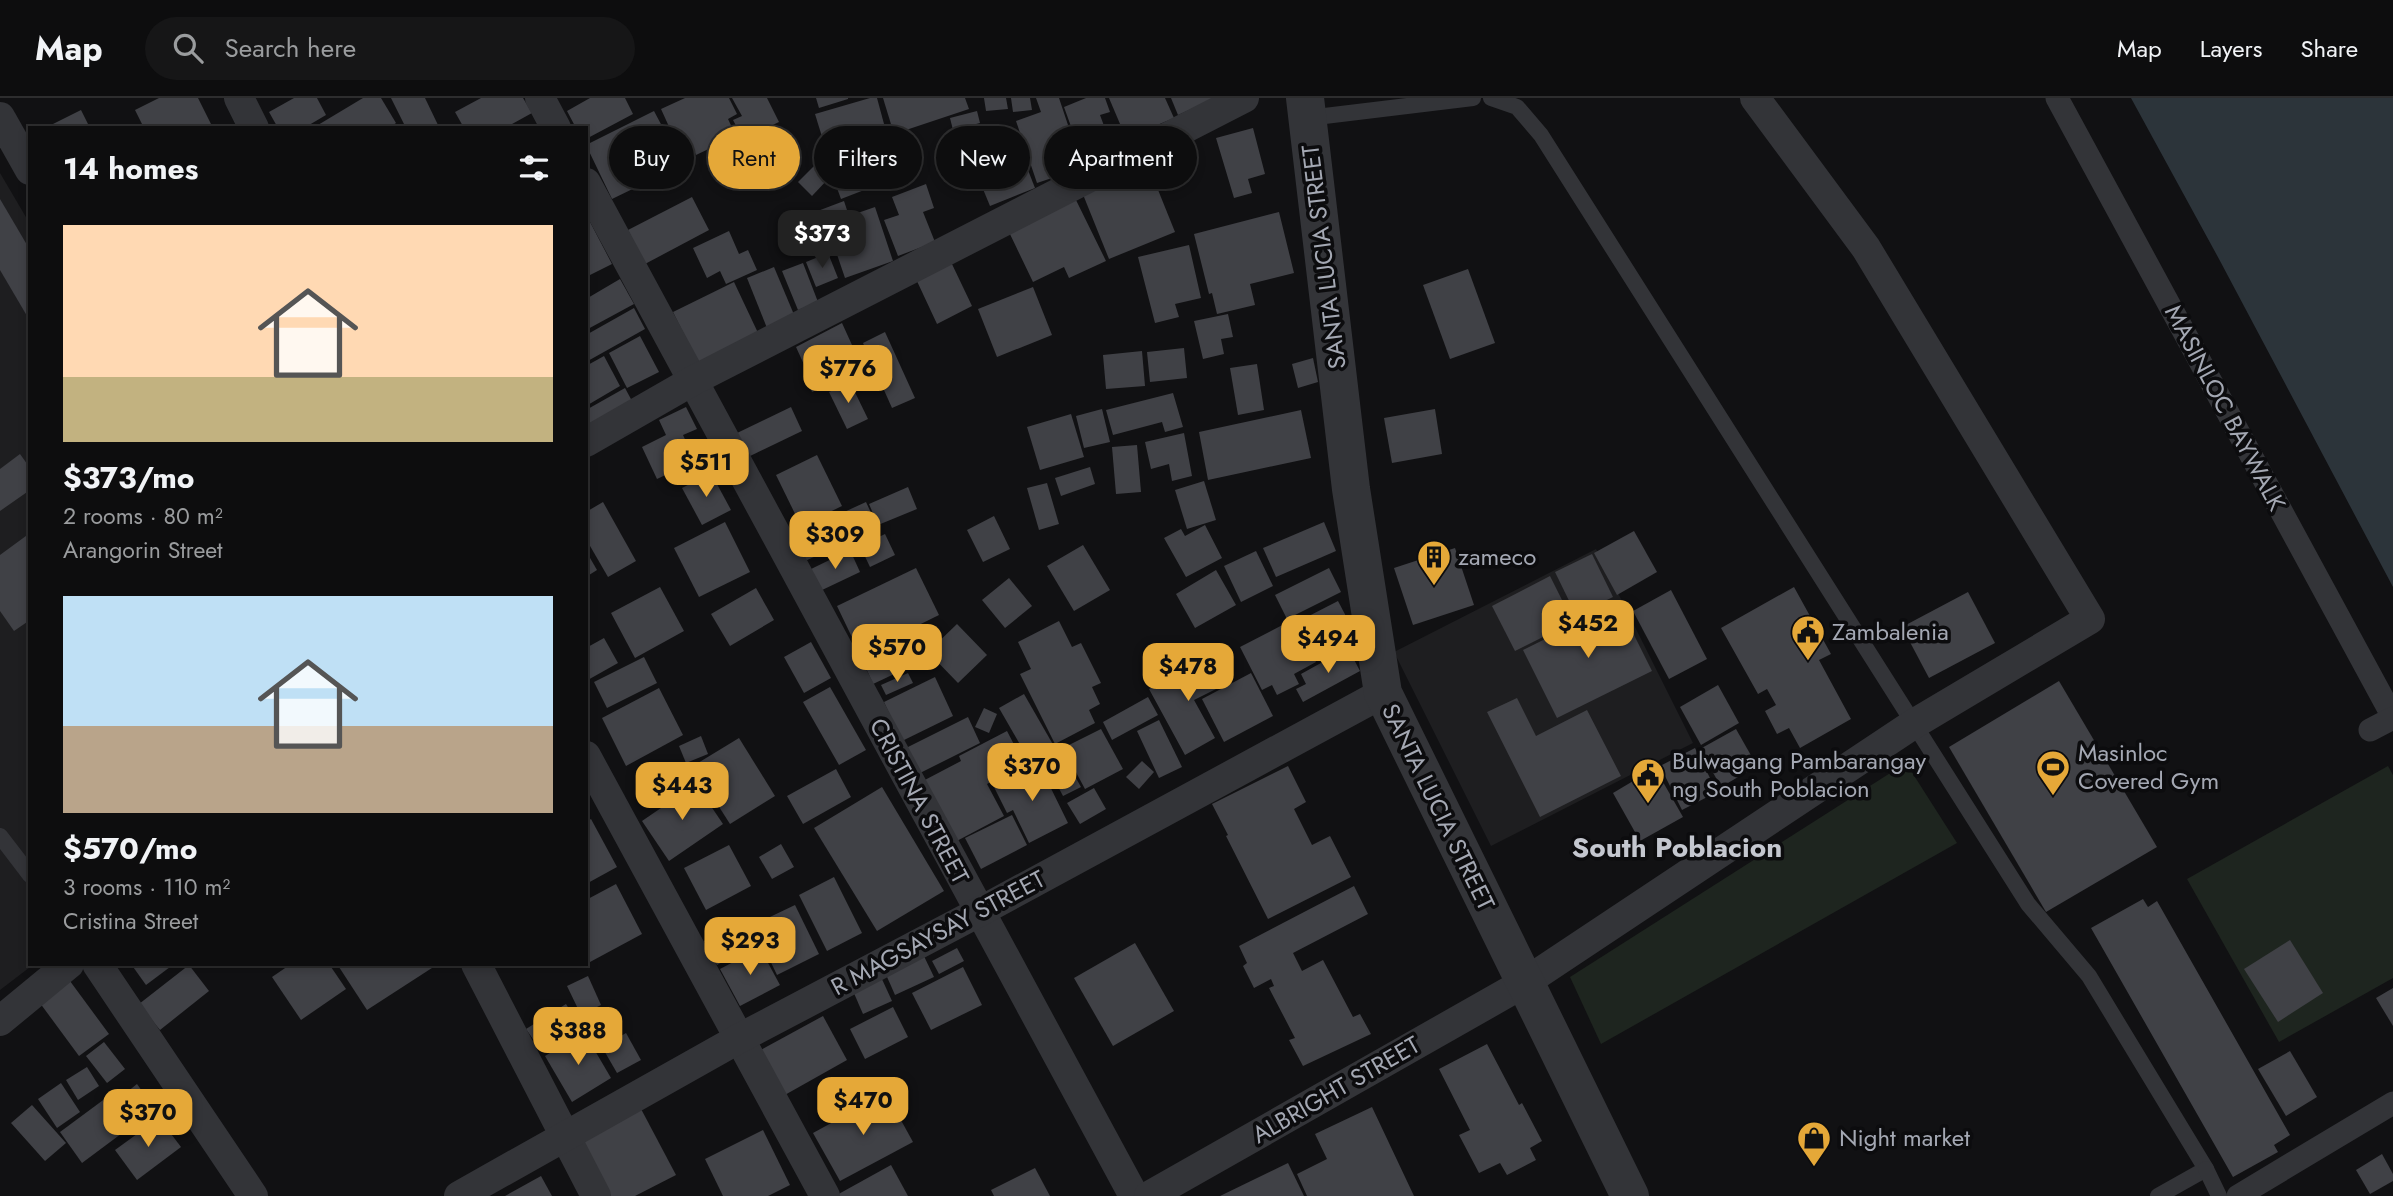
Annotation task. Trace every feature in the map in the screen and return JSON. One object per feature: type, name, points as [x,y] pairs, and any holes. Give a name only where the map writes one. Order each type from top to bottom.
[{"type":"street","points":[[239,98],[253,126]]},
{"type":"street","points":[[540,98],[555,126]]},
{"type":"street","points":[[588,441],[694,380],[1244,98]]},
{"type":"street","name":"ALBRIGHT STREET","points":[[1149,1196],[1524,983],[1913,725],[2090,619],[1866,248],[1755,98]]},
{"type":"street","name":"MASINLOC BAYWALK","points":[[2057,98],[2393,718]]},
{"type":"street","name":"SANTA LUCIA STREET","points":[[1306,108],[1350,489],[1383,693],[1630,1196]]},
{"type":"street","points":[[0,117],[28,166]]},
{"type":"street","name":"CRISTINA STREET","points":[[588,187],[1134,1196]]},
{"type":"street","name":"R MAGSAYSAY STREET","points":[[459,1196],[740,1038],[1383,693]]},
{"type":"street","points":[[2370,730],[2393,718]]},
{"type":"street","points":[[588,760],[825,1196]]},
{"type":"street","points":[[0,1021],[67,966]]},
{"type":"street","points":[[98,966],[254,1196]]},
{"type":"street","points":[[478,966],[596,1196]]},
{"type":"street","points":[[2238,1196],[2393,1104]]},
{"type":"lane","points":[[1306,108],[1473,98]]},
{"type":"lane","points":[[1491,98],[1517,107],[1541,135],[2028,904],[2089,976],[2206,1169],[2219,1196]]},
{"type":"lane","points":[[0,836],[28,872]]},
{"type":"lane","points":[[2158,1196],[2206,1169]]},
{"type":"shaded area","points":[[2131,98],[2393,98],[2393,587],[2219,259]]},
{"type":"shaded area","points":[[0,173],[28,221],[28,966],[31,966],[0,990]]},
{"type":"shaded area","points":[[1596,549],[1693,743],[1491,846],[1394,652]]},
{"type":"shaded area","points":[[1906,763],[1957,843],[1601,1044],[1570,977]]},
{"type":"shaded area","points":[[2388,766],[2393,775],[2393,978],[2279,1042],[2187,879]]},
{"type":"building","points":[[159,98],[198,98],[212,126],[143,126],[135,110]]},
{"type":"building","points":[[294,98],[317,98],[326,115],[307,126],[277,126],[269,112]]},
{"type":"building","points":[[363,98],[381,98],[396,123],[392,126],[316,126]]},
{"type":"building","points":[[391,98],[425,98],[438,125],[405,126]]},
{"type":"building","points":[[481,98],[523,98],[532,113],[509,126],[463,126],[455,112]]},
{"type":"building","points":[[590,98],[625,98],[633,114],[588,138],[588,126],[575,126],[567,111]]},
{"type":"building","points":[[685,98],[729,98],[737,114],[728,119],[731,126],[708,126],[708,149],[696,155],[694,126],[669,126],[661,109]]},
{"type":"building","points":[[732,98],[767,98],[779,122],[771,126],[736,126],[733,120],[742,116]]},
{"type":"building","points":[[816,98],[848,98],[848,99],[819,108]]},
{"type":"building","points":[[877,98],[885,126],[819,126],[815,114]]},
{"type":"building","points":[[883,98],[965,98],[969,109],[918,126],[892,126]]},
{"type":"building","points":[[984,98],[1006,98],[1008,109],[986,111]]},
{"type":"building","points":[[1011,98],[1030,98],[1032,110],[1013,112]]},
{"type":"building","points":[[1036,98],[1059,98],[1068,126],[1044,126],[1044,181],[1037,183],[1030,162],[1030,126],[1018,126],[1016,121],[1041,112]]},
{"type":"building","points":[[1086,98],[1105,98],[1110,112],[1100,115],[1104,126],[1071,126],[1064,107]]},
{"type":"building","points":[[1109,98],[1165,98],[1174,118],[1155,126],[1121,126]]},
{"type":"building","points":[[1171,98],[1216,98],[1178,115]]},
{"type":"building","points":[[81,110],[89,126],[49,126]]},
{"type":"building","points":[[654,111],[662,126],[624,126]]},
{"type":"building","points":[[977,111],[980,123],[952,126],[950,118]]},
{"type":"building","points":[[1253,128],[1265,174],[1248,179],[1252,193],[1234,198],[1216,138]]},
{"type":"building","points":[[609,134],[609,189],[633,189],[612,199],[588,144]]},
{"type":"building","points":[[814,166],[814,189],[819,189],[812,196],[800,184],[800,180]]},
{"type":"building","points":[[1030,175],[1035,188],[990,206],[983,189],[1030,189]]},
{"type":"building","points":[[926,184],[934,208],[923,212],[935,242],[898,256],[884,220],[899,215],[892,197],[913,189],[922,189],[922,186]]},
{"type":"building","points":[[837,189],[867,189],[841,199]]},
{"type":"building","points":[[1089,189],[1158,189],[1175,232],[1109,259],[1082,192]]},
{"type":"building","points":[[692,197],[709,230],[645,264],[628,230]]},
{"type":"building","points":[[1075,198],[1106,261],[1069,278],[1064,267],[1033,282],[1008,230]]},
{"type":"building","points":[[0,199],[28,247],[28,318],[0,270]]},
{"type":"building","points":[[844,201],[849,216],[875,207],[893,261],[845,278],[829,231],[823,232],[815,212]]},
{"type":"building","points":[[1279,212],[1294,273],[1250,284],[1255,305],[1217,314],[1212,293],[1209,294],[1194,234]]},
{"type":"building","points":[[588,221],[612,264],[588,276]]},
{"type":"building","points":[[729,231],[739,254],[748,250],[757,270],[726,284],[720,271],[707,278],[693,248]]},
{"type":"building","points":[[1189,245],[1201,298],[1175,304],[1179,317],[1155,323],[1138,257]]},
{"type":"building","points":[[828,253],[838,278],[816,287],[806,262]]},
{"type":"building","points":[[951,262],[972,306],[937,324],[916,279]]},
{"type":"building","points":[[803,263],[818,302],[798,310],[782,271]]},
{"type":"building","points":[[774,267],[795,317],[767,328],[747,278]]},
{"type":"building","points":[[1468,269],[1495,343],[1450,359],[1423,285]]},
{"type":"building","points":[[620,279],[634,304],[588,329],[588,298]]},
{"type":"building","points":[[734,282],[759,335],[699,365],[673,312]]},
{"type":"building","points":[[1033,287],[1052,335],[997,357],[978,309]]},
{"type":"building","points":[[634,308],[645,329],[588,361],[588,334]]},
{"type":"building","points":[[1228,314],[1233,337],[1221,339],[1224,354],[1203,359],[1194,321]]},
{"type":"building","points":[[842,323],[862,367],[826,384],[816,364],[806,369],[796,347]]},
{"type":"building","points":[[885,332],[915,398],[892,408],[863,343]]},
{"type":"building","points":[[640,336],[659,372],[627,388],[609,353]]},
{"type":"building","points":[[1184,348],[1187,378],[1150,382],[1147,352]]},
{"type":"building","points":[[1142,351],[1145,386],[1106,389],[1103,355]]},
{"type":"building","points":[[604,356],[620,386],[588,405],[588,365]]},
{"type":"building","points":[[1313,358],[1318,382],[1298,388],[1292,364]]},
{"type":"building","points":[[1257,364],[1264,410],[1238,415],[1230,368]]},
{"type":"building","points":[[814,367],[823,387],[812,392],[804,372]]},
{"type":"building","points":[[850,382],[868,419],[847,429],[829,392]]},
{"type":"building","points":[[625,388],[632,401],[588,425],[588,409]]},
{"type":"building","points":[[1173,393],[1183,427],[1165,432],[1162,422],[1113,435],[1106,410]]},
{"type":"building","points":[[686,407],[697,429],[683,435],[695,461],[657,479],[642,447],[666,435],[659,420]]},
{"type":"building","points":[[791,407],[802,431],[746,458],[735,434]]},
{"type":"building","points":[[1102,409],[1110,442],[1084,448],[1076,416]]},
{"type":"building","points":[[1435,409],[1442,454],[1392,463],[1384,418]]},
{"type":"building","points":[[1301,410],[1311,458],[1208,480],[1199,432]]},
{"type":"building","points":[[1071,414],[1084,457],[1040,470],[1027,427]]},
{"type":"building","points":[[1184,433],[1192,476],[1172,481],[1169,464],[1151,469],[1145,442]]},
{"type":"building","points":[[1137,445],[1141,492],[1116,494],[1112,447]]},
{"type":"building","points":[[20,454],[28,465],[28,491],[0,511],[0,469]]},
{"type":"building","points":[[817,455],[842,506],[801,526],[776,475]]},
{"type":"building","points":[[1090,467],[1095,484],[1061,496],[1055,478]]},
{"type":"building","points":[[711,473],[731,510],[702,525],[682,488]]},
{"type":"building","points":[[1204,481],[1216,520],[1187,529],[1175,490]]},
{"type":"building","points":[[1047,483],[1059,524],[1039,530],[1027,488]]},
{"type":"building","points":[[908,487],[917,509],[878,525],[869,504]]},
{"type":"building","points":[[603,502],[636,561],[608,577],[588,542],[588,511]]},
{"type":"building","points":[[866,502],[878,528],[805,561],[794,535]]},
{"type":"building","points":[[994,516],[1010,549],[983,562],[967,530]]},
{"type":"building","points":[[725,522],[750,572],[699,597],[674,548]]},
{"type":"building","points":[[1324,522],[1336,551],[1276,577],[1263,548]]},
{"type":"building","points":[[1205,525],[1222,558],[1186,577],[1164,538],[1181,529],[1185,536]]},
{"type":"building","points":[[1634,531],[1657,572],[1617,595],[1594,553]]},
{"type":"building","points":[[28,534],[28,621],[14,631],[0,611],[0,555]]},
{"type":"building","points":[[885,534],[895,555],[870,567],[860,546]]},
{"type":"building","points":[[1083,545],[1110,590],[1074,611],[1047,566]]},
{"type":"building","name":"zameco","points":[[1455,548],[1474,605],[1413,625],[1394,568]]},
{"type":"building","points":[[850,550],[860,572],[820,591],[809,570]]},
{"type":"building","points":[[1256,551],[1273,586],[1241,602],[1224,566]]},
{"type":"building","points":[[588,554],[597,570],[588,576]]},
{"type":"building","points":[[1592,554],[1613,597],[1576,615],[1555,572]]},
{"type":"building","points":[[916,568],[939,615],[860,654],[837,606]]},
{"type":"building","points":[[1329,568],[1341,592],[1287,619],[1275,595]]},
{"type":"building","points":[[1216,570],[1236,605],[1195,628],[1176,594]]},
{"type":"building","points":[[1550,576],[1573,622],[1515,651],[1492,606]]},
{"type":"building","points":[[1009,578],[1032,606],[1005,628],[982,600]]},
{"type":"building","points":[[660,587],[684,631],[635,658],[611,613]]},
{"type":"building","points":[[1794,587],[1831,654],[1819,660],[1851,719],[1800,748],[1789,728],[1777,734],[1765,711],[1776,705],[1767,689],[1758,694],[1721,628]]},
{"type":"building","points":[[756,588],[774,620],[730,646],[711,614]]},
{"type":"building","points":[[1671,590],[1707,659],[1669,679],[1633,611]]},
{"type":"building","points":[[1968,592],[1995,643],[1929,678],[1902,627]]},
{"type":"building","points":[[1338,601],[1349,622],[1313,640],[1303,619]]},
{"type":"building","points":[[1618,603],[1652,671],[1557,718],[1523,650]]},
{"type":"building","points":[[1294,619],[1316,662],[1294,674],[1299,684],[1277,695],[1272,685],[1262,690],[1240,647]]},
{"type":"building","points":[[1059,621],[1072,647],[1081,643],[1101,683],[1092,687],[1100,704],[1089,710],[1095,723],[1055,744],[1020,674],[1031,669],[1018,642]]},
{"type":"building","points":[[957,624],[987,655],[958,683],[928,652]]},
{"type":"building","points":[[915,634],[926,659],[873,684],[862,659]]},
{"type":"building","points":[[604,638],[618,663],[588,680],[588,647]]},
{"type":"building","points":[[811,642],[831,678],[804,693],[784,657]]},
{"type":"building","points":[[1348,648],[1360,671],[1303,702],[1296,689],[1306,684],[1301,674]]},
{"type":"building","points":[[1211,656],[1226,684],[1194,700],[1215,738],[1185,755],[1149,689]]},
{"type":"building","points":[[644,657],[657,683],[607,708],[594,682]]},
{"type":"building","points":[[908,673],[913,683],[886,695],[881,685]]},
{"type":"building","points":[[1251,673],[1273,716],[1224,742],[1202,699]]},
{"type":"building","points":[[935,677],[953,716],[902,741],[884,702]]},
{"type":"building","name":"Masinloc Covered Gym","points":[[2059,681],[2157,847],[2046,912],[1949,747]]},
{"type":"building","points":[[1718,685],[1739,723],[1701,745],[1680,707]]},
{"type":"building","points":[[830,687],[866,750],[839,765],[803,702]]},
{"type":"building","points":[[659,688],[683,735],[626,766],[602,718]]},
{"type":"building","points":[[1024,694],[1055,748],[1030,762],[999,708]]},
{"type":"building","points":[[1148,697],[1158,715],[1112,740],[1103,722]]},
{"type":"building","points":[[1517,698],[1536,736],[1587,710],[1621,776],[1540,817],[1487,712]]},
{"type":"building","points":[[984,708],[997,714],[989,733],[975,727]]},
{"type":"building","points":[[968,717],[980,743],[916,775],[904,749]]},
{"type":"building","points":[[1159,720],[1182,767],[1159,778],[1137,731]]},
{"type":"building","points":[[1101,729],[1123,769],[1085,789],[1063,748]]},
{"type":"building","points":[[1736,729],[1757,766],[1721,787],[1700,749]]},
{"type":"building","points":[[1007,731],[1024,764],[987,784],[1004,816],[953,843],[921,782],[961,761],[959,756]]},
{"type":"building","points":[[701,736],[708,754],[686,763],[679,746]]},
{"type":"building","points":[[739,738],[775,796],[730,824],[693,766]]},
{"type":"building","points":[[1695,748],[1717,792],[1682,810],[1660,766]]},
{"type":"building","points":[[1062,753],[1081,787],[1063,796],[1045,762]]},
{"type":"building","points":[[1142,761],[1154,772],[1139,789],[1126,777]]},
{"type":"building","points":[[1039,764],[1068,823],[1029,843],[1013,810],[1007,813],[994,787]]},
{"type":"building","points":[[1288,766],[1306,802],[1294,809],[1312,845],[1330,836],[1351,877],[1268,919],[1212,804]]},
{"type":"building","name":"Bulwagang Pambarangay ng South Poblacion","points":[[1655,768],[1683,817],[1640,841],[1613,793]]},
{"type":"building","points":[[836,769],[851,797],[803,824],[787,796]]},
{"type":"building","points":[[696,784],[723,824],[669,861],[642,821]]},
{"type":"building","points":[[882,787],[944,891],[877,931],[814,828]]},
{"type":"building","points":[[1094,788],[1106,809],[1080,824],[1067,803]]},
{"type":"building","points":[[1012,815],[1027,845],[981,869],[965,838]]},
{"type":"building","points":[[591,819],[617,867],[588,883],[588,821]]},
{"type":"building","points":[[781,844],[794,867],[772,879],[759,857]]},
{"type":"building","points":[[729,845],[751,886],[706,910],[684,868]]},
{"type":"building","points":[[834,877],[862,933],[827,951],[799,895]]},
{"type":"building","points":[[616,884],[642,934],[590,962],[588,899]]},
{"type":"building","points":[[1354,886],[1368,914],[1293,953],[1302,971],[1323,960],[1353,1017],[1360,1014],[1371,1034],[1303,1066],[1289,1040],[1295,1038],[1269,988],[1274,986],[1271,979],[1254,988],[1243,966],[1247,963],[1239,946]]},
{"type":"building","points":[[2143,899],[2148,907],[2157,901],[2290,1135],[2274,1145],[2278,1152],[2233,1177],[2091,928]]},
{"type":"building","points":[[795,905],[819,954],[777,975],[753,925]]},
{"type":"building","points":[[738,922],[751,946],[717,965],[704,941]]},
{"type":"building","points":[[2290,940],[2323,993],[2278,1022],[2244,969]]},
{"type":"building","points":[[1135,943],[1174,1011],[1113,1046],[1074,978]]},
{"type":"building","points":[[760,948],[780,985],[740,1006],[720,969]]},
{"type":"building","points":[[957,948],[964,961],[939,974],[932,961]]},
{"type":"building","points":[[922,952],[934,977],[895,995],[884,970]]},
{"type":"building","points":[[132,966],[171,966],[146,985]]},
{"type":"building","points":[[188,966],[209,991],[160,1030],[139,1004]]},
{"type":"building","points":[[288,966],[330,966],[346,989],[301,1020],[272,977]]},
{"type":"building","points":[[340,966],[435,966],[367,1010]]},
{"type":"building","points":[[963,967],[982,1005],[931,1030],[912,993]]},
{"type":"building","points":[[588,976],[601,1005],[581,1015],[567,986]]},
{"type":"building","points":[[67,977],[109,1034],[79,1056],[37,999]]},
{"type":"building","points":[[881,977],[892,1001],[863,1014],[853,991]]},
{"type":"building","points":[[2393,988],[2393,1026],[2376,998]]},
{"type":"building","points":[[566,1004],[578,1023],[539,1048],[526,1029]]},
{"type":"building","points":[[893,1007],[908,1037],[865,1059],[850,1029]]},
{"type":"building","points":[[823,1016],[847,1060],[783,1096],[759,1051]]},
{"type":"building","points":[[584,1032],[611,1078],[572,1102],[545,1056]]},
{"type":"building","points":[[626,1033],[641,1060],[617,1073],[602,1047]]},
{"type":"building","points":[[104,1042],[125,1069],[107,1083],[86,1056]]},
{"type":"building","points":[[1487,1044],[1519,1105],[1522,1103],[1542,1141],[1530,1148],[1536,1160],[1507,1175],[1500,1163],[1479,1173],[1459,1135],[1470,1130],[1439,1069]]},
{"type":"building","points":[[2290,1051],[2317,1097],[2286,1116],[2258,1069]]},
{"type":"building","points":[[87,1067],[99,1086],[78,1100],[66,1080]]},
{"type":"building","points":[[61,1083],[80,1112],[57,1128],[38,1099]]},
{"type":"building","points":[[137,1084],[157,1112],[141,1124],[122,1096]]},
{"type":"building","points":[[114,1092],[137,1122],[82,1163],[60,1132]]},
{"type":"building","points":[[886,1093],[913,1142],[840,1181],[813,1133]]},
{"type":"building","points":[[32,1105],[66,1143],[45,1161],[11,1123]]},
{"type":"building","points":[[640,1107],[676,1175],[635,1196],[611,1196],[581,1138]]},
{"type":"building","points":[[1372,1107],[1414,1196],[1307,1196],[1297,1174],[1327,1159],[1315,1134]]},
{"type":"building","points":[[159,1118],[181,1147],[137,1180],[115,1150]]},
{"type":"building","points":[[763,1130],[790,1185],[768,1196],[723,1196],[705,1159]]},
{"type":"building","points":[[2382,1154],[2393,1174],[2393,1181],[2370,1194],[2356,1170]]},
{"type":"building","points":[[1288,1163],[1304,1196],[1220,1196]]},
{"type":"building","points":[[891,1165],[908,1196],[835,1196]]},
{"type":"building","points":[[1035,1168],[1050,1196],[994,1196],[991,1190]]},
{"type":"building","points":[[541,1176],[552,1196],[505,1196]]},
{"type":"place","name":"zameco","points":[[1434,587]]},
{"type":"place","name":"Zambalenia","points":[[1808,662]]},
{"type":"place","name":"Masinloc Covered Gym","points":[[2053,797]]},
{"type":"place","name":"Bulwagang Pambarangay ng South Poblacion","points":[[1648,805]]},
{"type":"place","name":"Night market","points":[[1814,1168]]},
{"type":"district","name":"South Poblacion","points":[[1677,847]]}]
